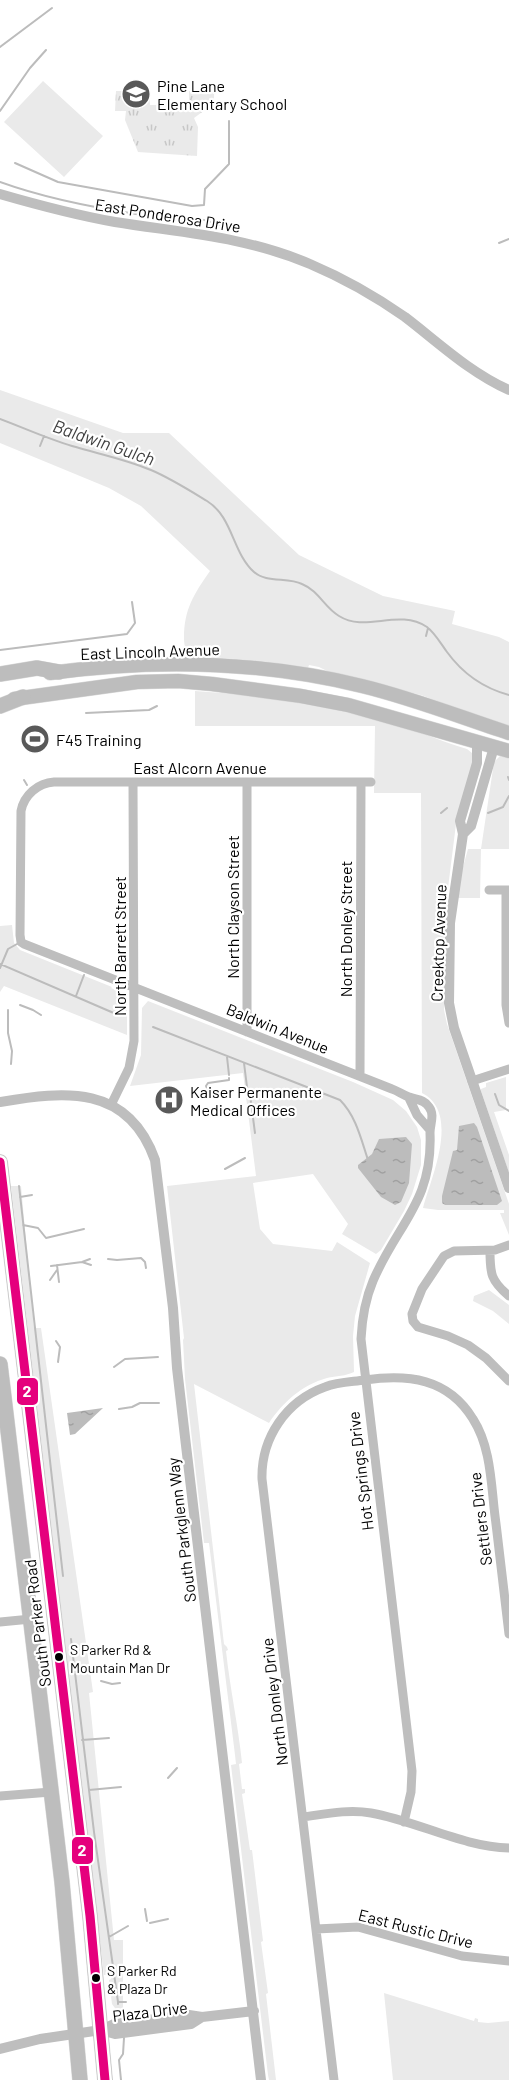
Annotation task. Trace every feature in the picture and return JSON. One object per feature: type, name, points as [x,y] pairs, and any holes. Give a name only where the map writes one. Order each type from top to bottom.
[{"type":"highway","points":[[0,674],[37,668],[59,672]]},
{"type":"highway","points":[[0,706],[23,697]]},
{"type":"highway","name":"South Parker Road","points":[[0,1162],[80,1827],[105,2080]]},
{"type":"highway","name":"South Parker Road","points":[[0,1364],[51,1792],[80,2080]]},
{"type":"main road","name":"East Lincoln Avenue","points":[[0,680],[117,667],[199,664],[279,670],[378,690],[428,704],[509,733]]},
{"type":"main road","name":"East Lincoln Avenue","points":[[0,700],[130,682],[178,681],[212,684],[348,705],[509,752]]},
{"type":"street","name":"East Ponderosa Drive","points":[[0,194],[83,216],[228,238],[300,260],[341,279],[385,304],[469,368],[509,390]]},
{"type":"street","name":"Creektop Avenue","points":[[477,742],[477,763],[460,821],[463,834],[451,913],[449,1003],[454,1028],[509,1188]]},
{"type":"street","name":"Creektop Avenue","points":[[463,834],[471,826],[494,747]]},
{"type":"street","name":"East Alcorn Avenue","points":[[21,942],[20,814],[22,805],[33,791],[50,782],[366,782]]},
{"type":"street","name":"North Barrett Street","points":[[111,1105],[131,1058],[134,1036],[134,782]]},
{"type":"street","name":"North Clayson Street","points":[[247,782],[247,1032]]},
{"type":"street","name":"North Donley Street","points":[[360,1076],[366,782]]},
{"type":"street","points":[[489,891],[507,890],[506,1008],[509,1023]]},
{"type":"street","name":"Baldwin Avenue","points":[[21,942],[360,1076],[409,1098]]},
{"type":"street","points":[[472,1081],[509,1069]]},
{"type":"street","name":"South Parkglenn Way","points":[[0,1102],[71,1094],[90,1097],[111,1105],[126,1116],[140,1132],[151,1151],[156,1168],[173,1308],[182,1414],[261,2080]]},
{"type":"street","points":[[409,1098],[411,1106],[430,1130]]},
{"type":"street","name":"Hot Springs Drive","points":[[404,1822],[411,1792],[412,1771],[361,1340],[366,1300],[380,1267],[421,1194],[431,1159],[432,1116],[429,1107],[420,1100],[409,1098]]},
{"type":"street","points":[[509,1245],[490,1251],[455,1251],[444,1256],[420,1292],[412,1318],[419,1328],[451,1337],[474,1349],[490,1361],[509,1381]]},
{"type":"street","points":[[490,1251],[490,1271],[493,1279],[509,1296]]},
{"type":"street","name":"Settlers Drive","points":[[364,1380],[402,1377],[428,1382],[440,1387],[456,1399],[473,1419],[483,1438],[488,1455],[509,1634]]},
{"type":"street","name":"North Donley Drive","points":[[334,2080],[262,1465],[275,1428],[297,1402],[325,1387],[364,1380]]},
{"type":"street","points":[[0,1622],[31,1619]]},
{"type":"street","points":[[0,1796],[51,1792]]},
{"type":"street","points":[[303,1817],[361,1811],[487,1846],[509,1848]]},
{"type":"street","name":"East Rustic Drive","points":[[316,1929],[358,1927],[470,1958],[509,1961]]},
{"type":"street","name":"Plaza Drive","points":[[0,2049],[40,2039],[101,2030],[118,2023],[254,2011]]},
{"type":"green space","points":[[43,81],[103,136],[64,177],[4,122]]},
{"type":"green space","points":[[116,91],[149,91],[150,105],[189,105],[189,91],[214,91],[214,100],[209,103],[209,107],[194,118],[198,127],[197,156],[138,152],[125,120],[126,111],[115,111]]},
{"type":"green space","points":[[0,390],[123,433],[169,433],[299,555],[383,596],[455,611],[452,624],[509,642],[509,728],[421,695],[329,672],[319,667],[309,665],[308,668],[262,661],[196,656],[190,653],[184,641],[188,610],[210,571],[141,506],[109,488],[0,443]]},
{"type":"green space","points":[[195,691],[267,697],[338,708],[395,723],[467,749],[472,753],[473,761],[456,824],[446,904],[444,1010],[509,1204],[509,1235],[500,1213],[504,1213],[504,1210],[423,1208],[436,1164],[442,1130],[440,1115],[434,1102],[422,1093],[421,793],[374,793],[375,726],[195,726]]},
{"type":"green space","points":[[500,756],[509,757],[509,849],[481,849],[494,762]]},
{"type":"green space","points":[[468,849],[481,849],[480,898],[457,898]]},
{"type":"green space","points":[[12,925],[14,943],[20,950],[127,995],[127,1035],[4,986],[0,992],[0,926]]},
{"type":"green space","points":[[148,1001],[393,1100],[406,1111],[417,1127],[421,1140],[421,1165],[412,1194],[381,1250],[376,1254],[342,1234],[348,1224],[313,1174],[253,1183],[260,1229],[273,1244],[332,1251],[337,1242],[370,1263],[355,1316],[354,1372],[309,1385],[287,1401],[269,1423],[194,1384],[224,1644],[228,1650],[226,1651],[242,1763],[239,1764],[242,1789],[245,1789],[245,1793],[242,1794],[250,1850],[252,1850],[263,1941],[261,1942],[276,2080],[269,2080],[268,2075],[231,1765],[236,1764],[235,1755],[209,1543],[204,1543],[185,1379],[184,1338],[167,1186],[256,1176],[243,1073],[130,1086],[141,1055],[142,1008]]},
{"type":"green space","points":[[506,1077],[506,1110],[494,1112],[509,1155],[509,1173],[481,1091],[486,1087],[486,1083]]},
{"type":"green space","points":[[11,1186],[21,1186],[34,1328],[41,1328],[93,1692],[89,1693],[114,1940],[123,1940],[123,2015],[120,2015],[112,2004],[109,1980],[111,1974],[104,1975]]},
{"type":"green space","points":[[489,1290],[509,1305],[509,1324],[493,1311],[473,1301],[474,1296]]},
{"type":"green space","points":[[384,1993],[474,2021],[475,2018],[478,2022],[509,2021],[509,2080],[393,2080]]},
{"type":"water","points":[[474,1123],[502,1201],[497,1205],[445,1205],[442,1203],[442,1196],[453,1151],[457,1150],[459,1126]]},
{"type":"water","points":[[406,1137],[412,1144],[409,1183],[401,1202],[395,1205],[381,1197],[358,1165],[372,1154],[379,1139]]},
{"type":"water","points":[[103,1408],[75,1434],[70,1435],[67,1413]]},
{"type":"waterway","points":[[0,47],[52,8]]},
{"type":"waterway","points":[[0,111],[30,68],[46,50]]},
{"type":"waterway","points":[[15,163],[58,182],[192,206],[204,205],[205,189],[229,164],[229,121]]},
{"type":"waterway","points":[[0,182],[33,193],[84,205],[136,214],[189,217],[219,225]]},
{"type":"waterway","points":[[499,243],[509,239]]},
{"type":"waterway","name":"Baldwin Gulch","points":[[0,419],[63,443],[141,466],[172,480],[216,508],[241,555],[254,572],[265,578],[296,582],[308,587],[334,612],[349,621],[405,620],[427,627],[453,660],[467,673],[482,684],[509,695]]},
{"type":"waterway","points":[[40,446],[44,436]]},
{"type":"waterway","points":[[0,650],[127,634],[135,623],[132,602]]},
{"type":"waterway","name":"Baldwin Gulch","points":[[426,636],[428,628]]},
{"type":"waterway","points":[[86,713],[149,710],[157,706]]},
{"type":"waterway","points":[[24,780],[27,785]]},
{"type":"waterway","points":[[488,813],[503,807],[509,796]]},
{"type":"waterway","points":[[441,813],[447,808]]},
{"type":"waterway","points":[[0,968],[8,949],[17,944]]},
{"type":"waterway","points":[[0,964],[116,1014]]},
{"type":"waterway","points":[[76,996],[84,975]]},
{"type":"waterway","points":[[20,1005],[41,1015]]},
{"type":"waterway","points":[[8,1010],[11,1064]]},
{"type":"waterway","points":[[153,1027],[340,1100],[354,1120],[368,1160]]},
{"type":"waterway","points":[[227,1057],[229,1075]]},
{"type":"waterway","points":[[244,1063],[248,1095]]},
{"type":"waterway","points":[[208,1091],[206,1086],[208,1083],[229,1080],[229,1078]]},
{"type":"waterway","points":[[247,1091],[250,1095],[255,1133]]},
{"type":"waterway","points":[[495,1094],[499,1105],[509,1111]]},
{"type":"waterway","points":[[225,1169],[245,1158]]},
{"type":"waterway","points":[[19,1186],[63,1576]]},
{"type":"waterway","points":[[20,1197],[32,1195]]},
{"type":"waterway","points":[[23,1225],[38,1228],[46,1238],[84,1229]]},
{"type":"waterway","points":[[108,1259],[141,1258],[146,1268]]},
{"type":"waterway","points":[[51,1266],[90,1259]]},
{"type":"waterway","points":[[82,1262],[91,1265]]},
{"type":"waterway","points":[[57,1265],[59,1282]]},
{"type":"waterway","points":[[50,1280],[57,1270]]},
{"type":"waterway","points":[[56,1341],[60,1347],[58,1362]]},
{"type":"waterway","points":[[114,1367],[125,1359],[158,1357]]},
{"type":"waterway","points":[[119,1409],[140,1403],[159,1403]]},
{"type":"waterway","points":[[71,1639],[94,1832],[118,2002]]},
{"type":"waterway","points":[[101,1681],[112,1684],[120,1683]]},
{"type":"waterway","points":[[82,1740],[109,1738]]},
{"type":"waterway","points":[[168,1778],[177,1768]]},
{"type":"waterway","points":[[89,1790],[121,1787]]},
{"type":"waterway","points":[[145,1909],[147,1921]]},
{"type":"waterway","points":[[150,1923],[168,1919]]},
{"type":"waterway","points":[[109,1937],[128,1926]]},
{"type":"waterway","points":[[118,2004],[118,2002],[126,2002]]},
{"type":"waterway","points":[[121,2080],[119,2060],[123,2054],[124,2038]]},
{"type":"transit line","name":"2","points":[[0,1162],[90,1916],[105,2080]]},
{"type":"place","name":"Pine Lane Elementary School","points":[[136,94]]},
{"type":"place","name":"F45 Training","points":[[35,739]]},
{"type":"place","name":"Kaiser Permanente Medical Offices","points":[[169,1100]]},
{"type":"place","name":"S Parker Rd & Mountain Man Dr","points":[[59,1657]]},
{"type":"place","name":"S Parker Rd & Plaza Dr","points":[[96,1978]]}]
